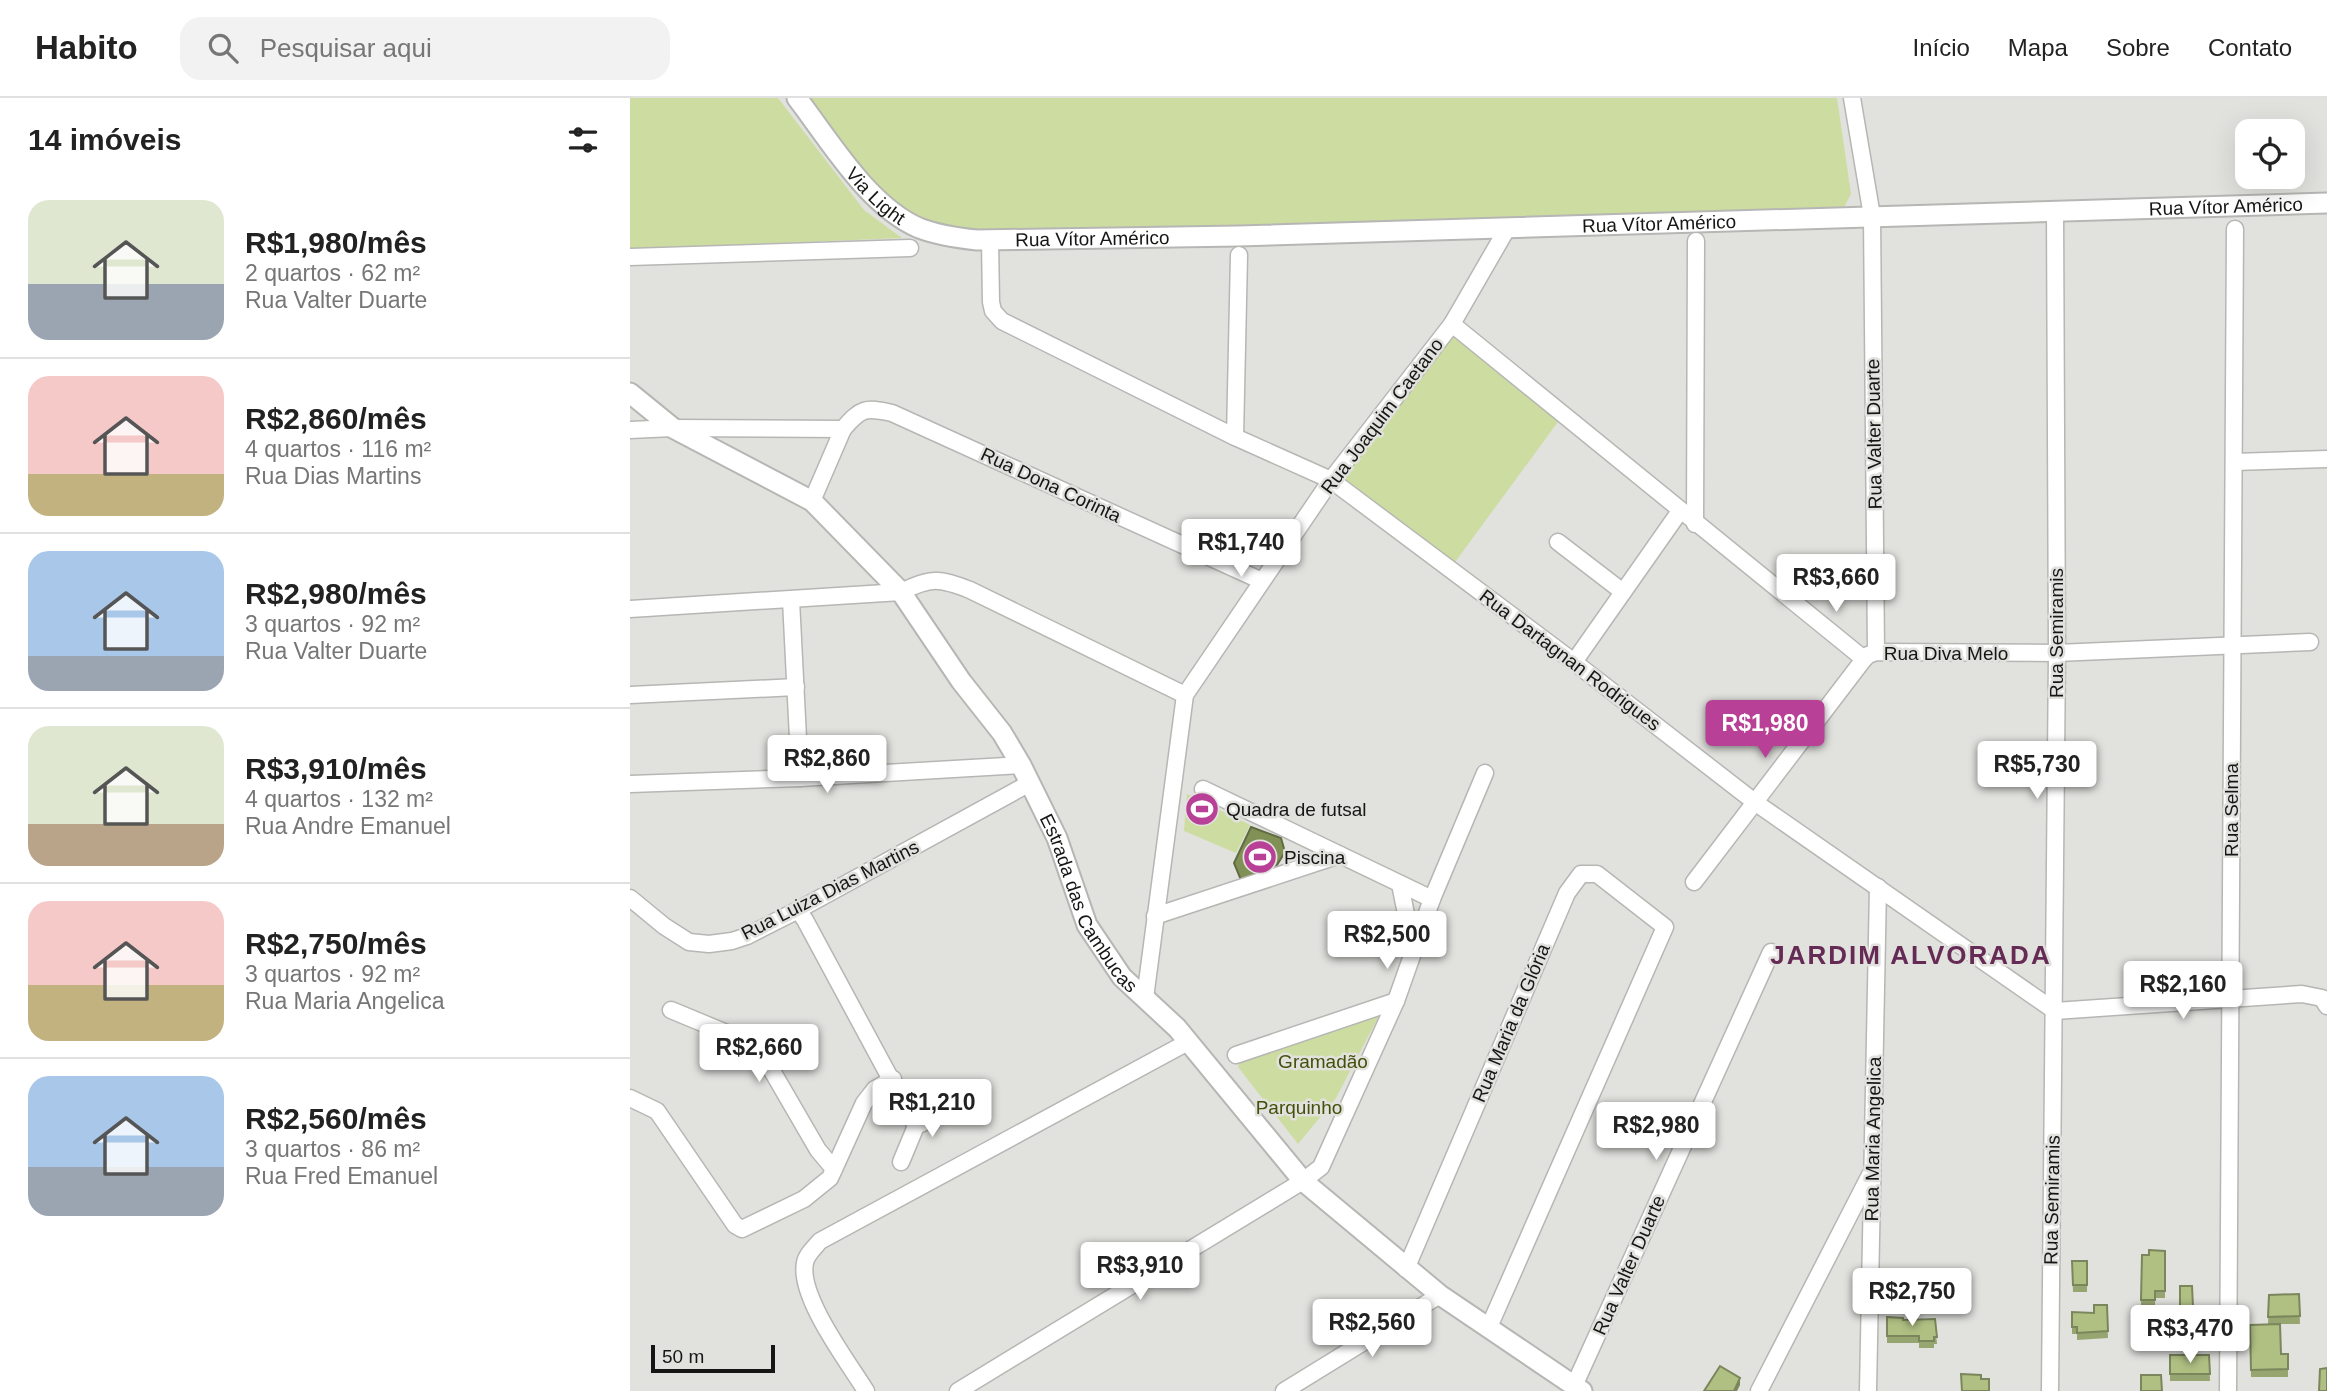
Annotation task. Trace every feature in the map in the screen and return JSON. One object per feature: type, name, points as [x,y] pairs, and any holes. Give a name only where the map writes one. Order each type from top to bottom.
[{"type":"street","name":"Via Light","points":[[797,98],[872,195],[895,215],[930,231],[990,240]]},
{"type":"street","name":"Rua Valter Duarte","points":[[1852,98],[1872,216],[1870,655]]},
{"type":"street","name":"Rua Vítor Américo","points":[[990,240],[1508,228],[2327,203]]},
{"type":"street","name":"Rua Semiramis","points":[[2050,1391],[2057,653],[2054,211]]},
{"type":"street","name":"Rua Joaquim Caetano","points":[[1144,998],[1185,695],[1331,480],[1452,324],[1508,228]]},
{"type":"street","name":"Rua Selma","points":[[2228,1391],[2235,229]]},
{"type":"street","name":"Rua Dartagnan Rodrigues","points":[[990,240],[991,302],[995,314],[1002,321],[1234,437],[1331,480],[1574,662],[1756,803],[2054,1011]]},
{"type":"street","points":[[1695,524],[1696,241]]},
{"type":"street","points":[[630,257],[910,248]]},
{"type":"street","points":[[1234,437],[1239,255]]},
{"type":"street","name":"Rua Diva Melo","points":[[1452,324],[1695,524],[1870,655],[2057,653],[2310,642]]},
{"type":"street","name":"Estrada das Cambucas","points":[[630,393],[673,428],[813,501],[901,592],[961,681],[1002,733],[1021,765],[1057,838],[1087,925],[1122,976],[1177,1028],[1303,1181],[1440,1296],[1578,1388]]},
{"type":"street","name":"Rua Dona Corinta","points":[[844,429],[858,412],[865,410],[892,414],[1262,581]]},
{"type":"street","points":[[630,430],[844,429],[813,501]]},
{"type":"street","points":[[2234,462],[2327,459]]},
{"type":"street","points":[[1574,662],[1680,511]]},
{"type":"street","points":[[1558,542],[1623,592]]},
{"type":"street","points":[[630,609],[901,592],[922,582],[945,581],[970,590],[1185,695]]},
{"type":"street","points":[[791,600],[800,778]]},
{"type":"street","points":[[1694,882],[1870,655]]},
{"type":"street","points":[[630,695],[796,687]]},
{"type":"street","points":[[630,784],[800,778],[1021,765]]},
{"type":"street","points":[[958,1391],[1303,1181],[1321,1167],[1396,1002],[1432,899],[1485,773]]},
{"type":"street","name":"Rua Luiza Dias Martins","points":[[630,898],[664,926],[689,942],[709,944],[747,936],[1031,783]]},
{"type":"street","points":[[1203,789],[1432,899]]},
{"type":"street","points":[[1155,916],[1340,855]]},
{"type":"street","name":"Rua Maria da Glória","points":[[1406,1269],[1567,893],[1581,874],[1597,874],[1665,928],[1489,1328]]},
{"type":"street","points":[[1400,884],[1413,951]]},
{"type":"street","name":"Rua Maria Angelica","points":[[1868,1391],[1878,887]]},
{"type":"street","points":[[798,910],[893,1079],[916,1126]]},
{"type":"street","name":"Rua Valter Duarte","points":[[1578,1388],[1771,952]]},
{"type":"street","points":[[2054,1011],[2301,993],[2322,998],[2327,1006]]},
{"type":"street","points":[[1236,1055],[1396,1002]]},
{"type":"street","points":[[671,1010],[753,1044],[760,1050],[818,1150],[834,1169]]},
{"type":"street","points":[[866,1391],[818,1314],[804,1276],[805,1260],[820,1241],[1188,1042]]},
{"type":"street","points":[[630,1098],[657,1111],[735,1225],[748,1228],[804,1199],[830,1178],[864,1102],[875,1089],[893,1079]]},
{"type":"street","points":[[901,1162],[916,1126],[955,1108]]},
{"type":"street","points":[[1759,1391],[1871,1173]]},
{"type":"street","points":[[1284,1391],[1440,1296]]},
{"type":"green space","points":[[630,98],[778,98],[864,210],[902,238],[630,249]]},
{"type":"green space","points":[[805,98],[1837,98],[1851,194],[1841,213],[1443,226],[1366,221],[1328,223],[1289,231],[953,235],[881,201]]},
{"type":"green space","points":[[1452,324],[1563,415],[1450,569],[1331,480]]},
{"type":"green space","name":"Quadra de futsal","points":[[1187,794],[1250,825],[1236,853],[1184,831]]},
{"type":"green space","points":[[1380,1014],[1336,1098],[1298,1144],[1238,1067],[1242,1056]]},
{"type":"shaded area","name":"Piscina","points":[[1251,827],[1281,838],[1285,852],[1277,865],[1241,880],[1234,863]]},
{"type":"building","points":[[2149,1250],[2165,1251],[2165,1291],[2155,1291],[2155,1300],[2141,1300],[2142,1255],[2149,1255]]},
{"type":"building","points":[[2072,1261],[2087,1261],[2087,1285],[2073,1285]]},
{"type":"building","points":[[2180,1286],[2192,1286],[2193,1306],[2180,1306]]},
{"type":"building","points":[[2299,1294],[2300,1316],[2268,1317],[2269,1295]]},
{"type":"building","points":[[2094,1305],[2107,1305],[2108,1331],[2077,1333],[2077,1327],[2072,1327],[2072,1312],[2094,1313]]},
{"type":"building","points":[[1887,1317],[1903,1320],[1935,1319],[1937,1337],[1934,1337],[1934,1341],[1919,1341],[1919,1336],[1887,1336]]},
{"type":"building","points":[[2280,1324],[2281,1354],[2288,1354],[2288,1369],[2251,1370],[2250,1325]]},
{"type":"building","points":[[2170,1355],[2209,1355],[2210,1374],[2170,1374]]},
{"type":"building","points":[[1720,1366],[1740,1378],[1734,1391],[1704,1391]]},
{"type":"building","points":[[2327,1368],[2327,1391],[2319,1391],[2320,1369]]},
{"type":"building","points":[[1961,1374],[1981,1375],[1981,1379],[1989,1379],[1989,1391],[1962,1391]]},
{"type":"building","points":[[2141,1375],[2161,1375],[2162,1391],[2141,1391]]},
{"type":"place","name":"Quadra de futsal","points":[[1202,809]]},
{"type":"place","name":"Piscina","points":[[1260,857]]},
{"type":"district","name":"JARDIM ALVORADA","points":[[1911,955]]},
{"type":"park label","name":"Gramadão","points":[[1323,1061]]},
{"type":"park label","name":"Parquinho","points":[[1299,1107]]}]
